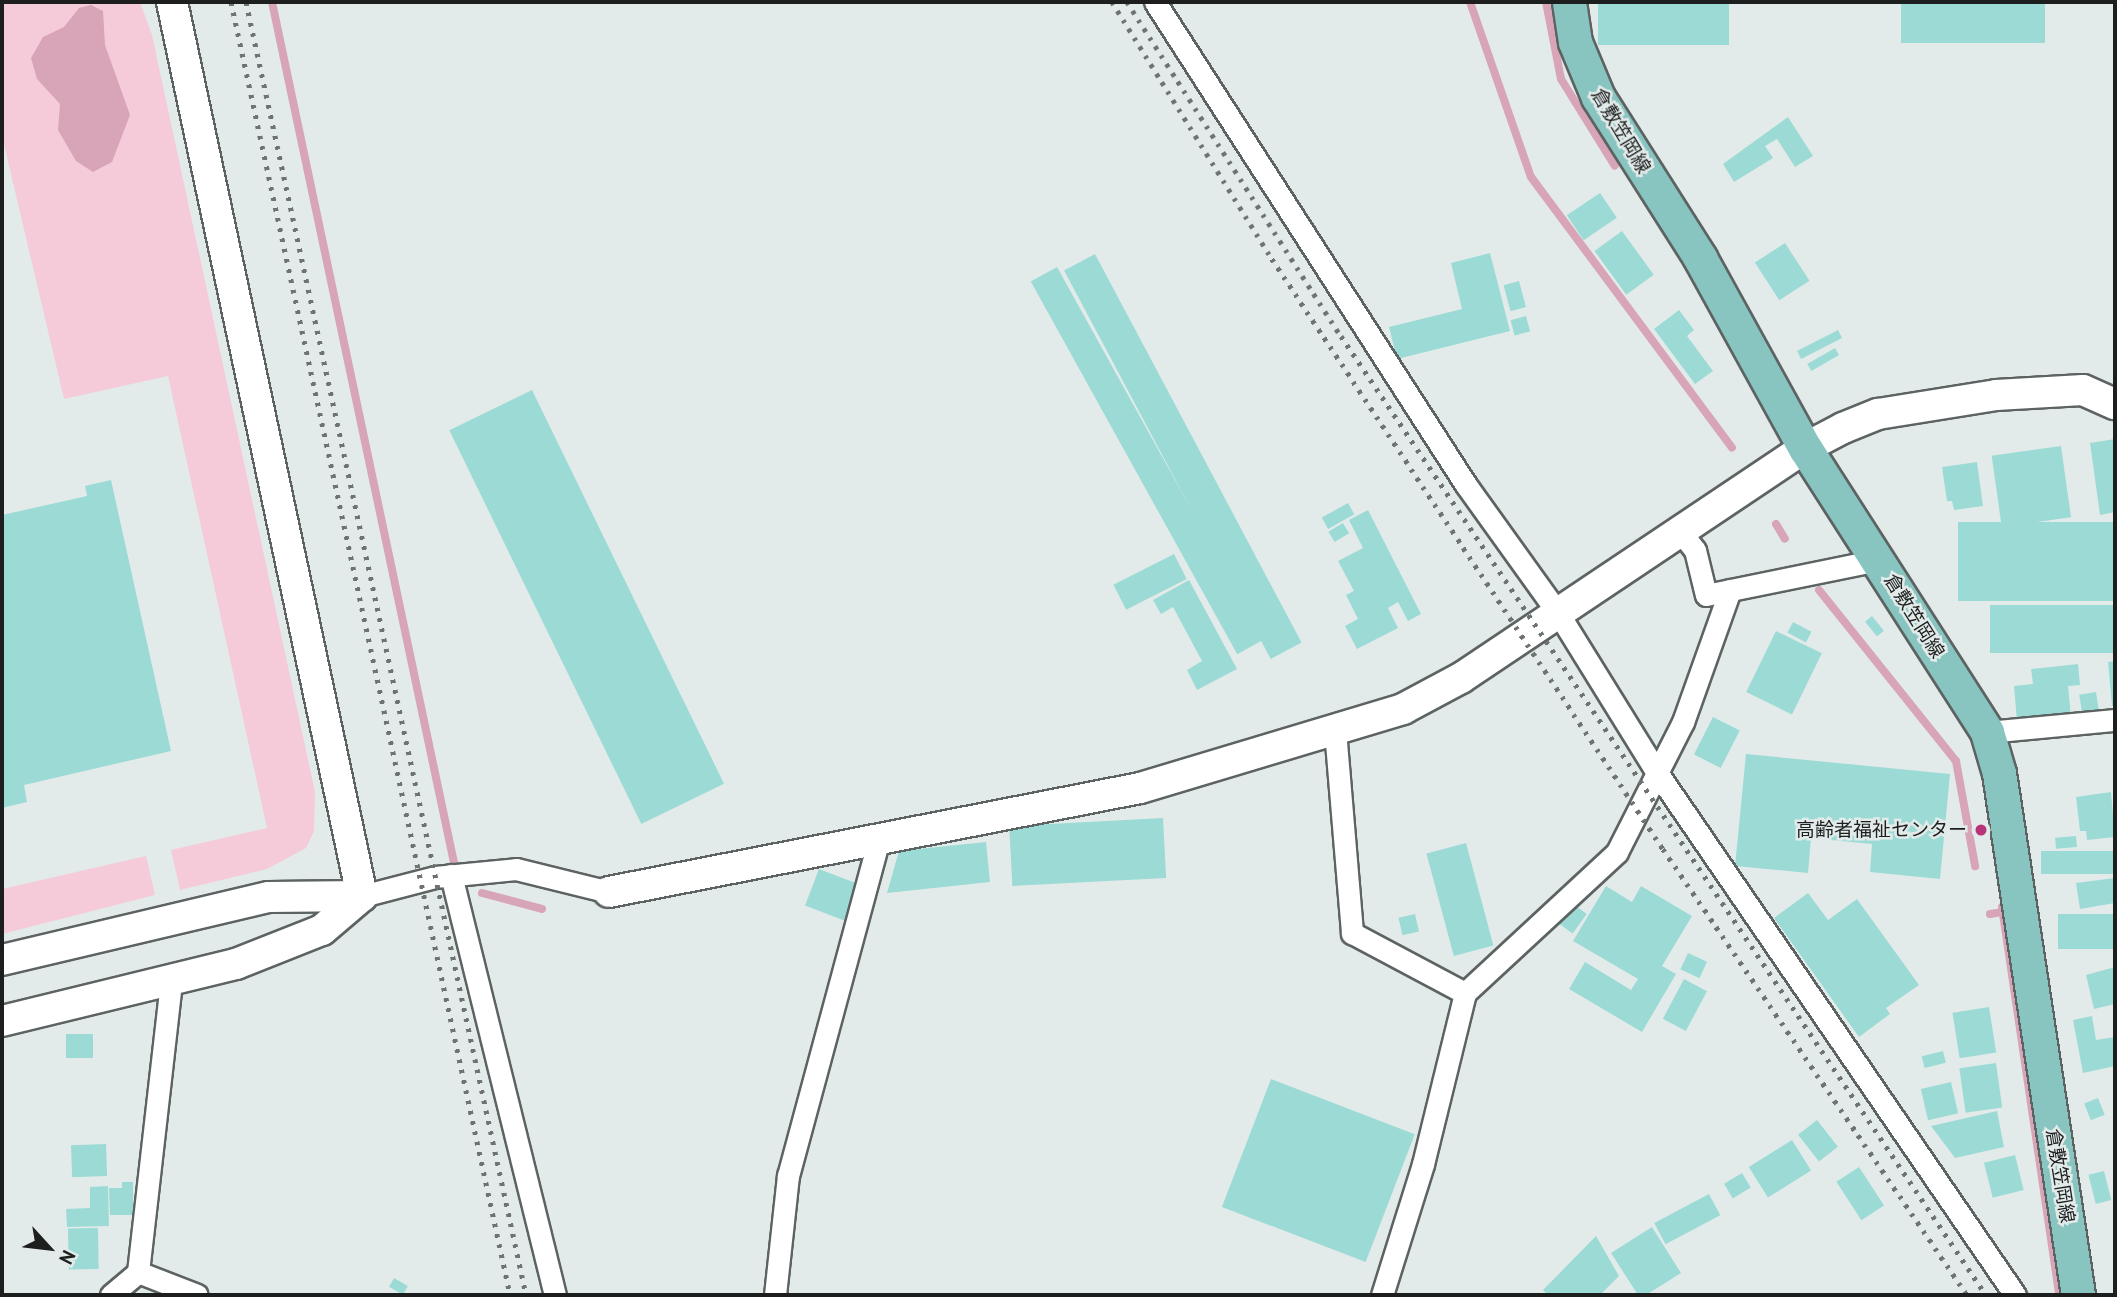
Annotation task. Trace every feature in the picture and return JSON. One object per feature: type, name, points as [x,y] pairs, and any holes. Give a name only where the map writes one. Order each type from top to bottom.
[{"type":"main road","name":"倉敷笠岡線","points":[[1570,2],[1575,42],[1598,97],[1700,258],[1805,448],[1987,732],[1999,773],[2078,1295]]},
{"type":"street","points":[[172,2],[362,896]]},
{"type":"street","points":[[1155,2],[1459,474],[1558,613],[1658,774],[2015,1295]]},
{"type":"street","points":[[2,960],[269,897],[362,896],[451,875],[516,869],[608,892],[880,836],[1140,788],[1403,709],[1461,678],[1805,448],[1878,414],[1947,401],[2082,390],[2115,404]]},
{"type":"street","points":[[1680,531],[1695,550],[1706,595],[1878,560]]},
{"type":"street","points":[[1382,1295],[1423,1164],[1465,993],[1604,866],[1630,832],[1705,667],[1730,590]]},
{"type":"street","points":[[1987,732],[2115,720]]},
{"type":"street","points":[[1335,730],[1352,933],[1465,993]]},
{"type":"street","points":[[775,1295],[788,1176],[880,836]]},
{"type":"street","points":[[451,875],[555,1295]]},
{"type":"street","points":[[2,1021],[171,981],[294,943],[321,930],[362,896]]},
{"type":"street","points":[[111,1295],[138,1272],[171,981]]},
{"type":"street","points":[[138,1272],[197,1295]]},
{"type":"shaded area","points":[[2,2],[140,2],[152,35],[315,792],[314,831],[306,848],[267,869],[180,890],[171,850],[267,828],[168,376],[64,399],[2,136]]},
{"type":"shaded area","points":[[91,5],[103,11],[105,45],[130,115],[112,162],[93,172],[76,161],[58,130],[60,104],[37,79],[31,58],[43,37],[64,27],[79,8]]},
{"type":"shaded area","points":[[146,856],[155,895],[2,934],[2,889]]},
{"type":"building","points":[[1598,2],[1729,2],[1729,45],[1598,45]]},
{"type":"building","points":[[1901,2],[2045,2],[2045,43],[1901,43]]},
{"type":"building","points":[[1788,117],[1813,156],[1795,167],[1777,139],[1765,146],[1773,158],[1734,182],[1723,164]]},
{"type":"building","points":[[1600,193],[1617,218],[1584,240],[1567,215]]},
{"type":"building","points":[[1622,231],[1654,275],[1626,295],[1594,251]]},
{"type":"building","points":[[1785,243],[1810,281],[1779,300],[1755,263]]},
{"type":"building","points":[[1490,253],[1510,331],[1397,359],[1389,327],[1462,309],[1451,263]]},
{"type":"building","points":[[1095,254],[1302,642],[1271,659],[1064,270]]},
{"type":"building","points":[[1057,267],[1264,640],[1237,654],[1031,282]]},
{"type":"building","points":[[1519,281],[1526,307],[1511,311],[1504,285]]},
{"type":"building","points":[[1679,310],[1694,330],[1687,336],[1713,371],[1695,384],[1654,329]]},
{"type":"building","points":[[1526,316],[1530,331],[1515,336],[1511,320]]},
{"type":"building","points":[[1838,330],[1842,338],[1801,359],[1797,351]]},
{"type":"building","points":[[1835,348],[1839,355],[1811,371],[1807,364]]},
{"type":"building","points":[[532,390],[724,784],[641,824],[449,430]]},
{"type":"building","points":[[2115,439],[2115,512],[2100,515],[2090,443]]},
{"type":"building","points":[[2061,446],[2071,517],[2002,527],[1992,456]]},
{"type":"building","points":[[1977,462],[1983,506],[1954,510],[1952,501],[1947,501],[1942,467]]},
{"type":"building","points":[[111,480],[171,751],[24,785],[27,802],[2,808],[2,515],[87,496],[85,486]]},
{"type":"building","points":[[1348,503],[1354,514],[1328,529],[1322,518]]},
{"type":"building","points":[[1368,510],[1421,614],[1408,621],[1398,602],[1388,608],[1398,628],[1357,649],[1345,626],[1358,619],[1346,595],[1354,591],[1338,561],[1363,548],[1349,520]]},
{"type":"building","points":[[1958,522],[2115,522],[2115,601],[1958,601]]},
{"type":"building","points":[[1343,523],[1349,533],[1335,542],[1328,532]]},
{"type":"building","points":[[1174,554],[1187,579],[1126,610],[1113,585]]},
{"type":"building","points":[[1189,580],[1237,669],[1197,690],[1187,670],[1202,661],[1173,607],[1161,614],[1153,600]]},
{"type":"building","points":[[1990,605],[2115,605],[2115,653],[1990,653]]},
{"type":"building","points":[[1872,616],[1884,631],[1877,636],[1865,622]]},
{"type":"building","points":[[1793,622],[1812,632],[1806,642],[1787,633]]},
{"type":"building","points":[[1776,631],[1822,653],[1792,714],[1746,692]]},
{"type":"building","points":[[2115,661],[2115,705],[2112,706],[2108,662]]},
{"type":"building","points":[[2078,664],[2080,685],[2068,686],[2071,716],[2017,721],[2014,686],[2033,684],[2031,669]]},
{"type":"building","points":[[2096,692],[2099,710],[2082,712],[2079,695]]},
{"type":"building","points":[[1713,717],[1740,731],[1721,768],[1694,754]]},
{"type":"building","points":[[1746,754],[1950,774],[1940,879],[1870,872],[1872,844],[1811,838],[1808,873],[1735,866]]},
{"type":"building","points":[[2111,792],[2115,837],[2087,840],[2086,831],[2080,831],[2076,797]]},
{"type":"building","points":[[1163,818],[1166,878],[1012,886],[1009,826]]},
{"type":"building","points":[[2076,836],[2077,847],[2056,849],[2055,838]]},
{"type":"building","points":[[986,842],[990,882],[887,893],[899,851]]},
{"type":"building","points":[[1466,843],[1493,945],[1454,956],[1426,854]]},
{"type":"building","points":[[2041,851],[2115,851],[2115,874],[2041,874]]},
{"type":"building","points":[[819,869],[860,885],[846,921],[805,905]]},
{"type":"building","points":[[2115,878],[2115,903],[2080,909],[2076,883]]},
{"type":"building","points":[[1606,886],[1632,902],[1641,886],[1692,916],[1662,966],[1676,974],[1642,1032],[1569,989],[1585,962],[1631,990],[1638,979],[1573,941]]},
{"type":"building","points":[[1808,893],[1828,920],[1857,899],[1919,985],[1886,1008],[1890,1014],[1859,1037],[1774,918]]},
{"type":"building","points":[[1573,904],[1587,914],[1573,933],[1559,923]]},
{"type":"building","points":[[1415,914],[1419,932],[1402,935],[1398,918]]},
{"type":"building","points":[[2058,914],[2115,914],[2115,949],[2058,949]]},
{"type":"building","points":[[1688,953],[1707,962],[1699,978],[1680,969]]},
{"type":"building","points":[[2115,967],[2115,1004],[2094,1009],[2086,975]]},
{"type":"building","points":[[1684,979],[1707,991],[1686,1031],[1663,1019]]},
{"type":"building","points":[[1989,1007],[1996,1052],[1960,1058],[1952,1013]]},
{"type":"building","points":[[2092,1016],[2096,1040],[2115,1037],[2115,1066],[2083,1073],[2073,1020]]},
{"type":"building","points":[[66,1034],[93,1034],[93,1058],[66,1058]]},
{"type":"building","points":[[1943,1051],[1946,1063],[1925,1068],[1922,1056]]},
{"type":"building","points":[[1996,1063],[2002,1108],[1966,1113],[1959,1068]]},
{"type":"building","points":[[1271,1079],[1415,1134],[1366,1262],[1222,1207]]},
{"type":"building","points":[[1951,1082],[1958,1113],[1928,1120],[1921,1089]]},
{"type":"building","points":[[2098,1098],[2105,1115],[2091,1120],[2084,1104]]},
{"type":"building","points":[[1997,1111],[2004,1147],[1955,1158],[1931,1126]]},
{"type":"building","points":[[1817,1120],[1838,1147],[1819,1162],[1798,1135]]},
{"type":"building","points":[[1792,1140],[1811,1171],[1768,1198],[1749,1167]]},
{"type":"building","points":[[106,1144],[107,1176],[72,1177],[71,1145]]},
{"type":"building","points":[[2015,1155],[2024,1190],[1993,1198],[1984,1163]]},
{"type":"building","points":[[1859,1167],[1884,1206],[1861,1220],[1836,1182]]},
{"type":"building","points":[[2104,1171],[2111,1200],[2096,1204],[2088,1175]]},
{"type":"building","points":[[1742,1173],[1751,1188],[1733,1198],[1724,1184]]},
{"type":"building","points":[[122,1182],[133,1182],[133,1215],[110,1215],[109,1188],[122,1188]]},
{"type":"building","points":[[108,1186],[109,1226],[67,1227],[66,1209],[90,1208],[90,1187]]},
{"type":"building","points":[[1709,1194],[1720,1215],[1666,1244],[1654,1223]]},
{"type":"building","points":[[1652,1227],[1681,1273],[1646,1295],[1638,1295],[1611,1253]]},
{"type":"building","points":[[98,1228],[99,1269],[69,1270],[68,1229]]},
{"type":"building","points":[[1596,1236],[1619,1276],[1600,1295],[1548,1295],[1543,1290]]},
{"type":"building","points":[[394,1278],[408,1286],[403,1295],[389,1287]]},
{"type":"waterway","points":[[272,2],[454,863]]},
{"type":"waterway","points":[[1470,2],[1531,177],[1732,448]]},
{"type":"waterway","points":[[1546,2],[1561,79],[1615,166]]},
{"type":"waterway","points":[[1776,524],[1785,539]]},
{"type":"waterway","points":[[1819,590],[1956,761],[1975,866]]},
{"type":"waterway","points":[[482,893],[542,909]]},
{"type":"waterway","points":[[2002,907],[2059,1295]]},
{"type":"waterway","points":[[1990,914],[2002,912]]},
{"type":"railway","points":[[231,2],[510,1295]]},
{"type":"railway","points":[[246,2],[526,1295]]},
{"type":"railway","points":[[1112,2],[1272,259],[1663,849],[1967,1295]]},
{"type":"railway","points":[[1127,2],[1341,336],[1986,1295]]},
{"type":"place","name":"高齢者福祉センター","points":[[1981,830]]}]
